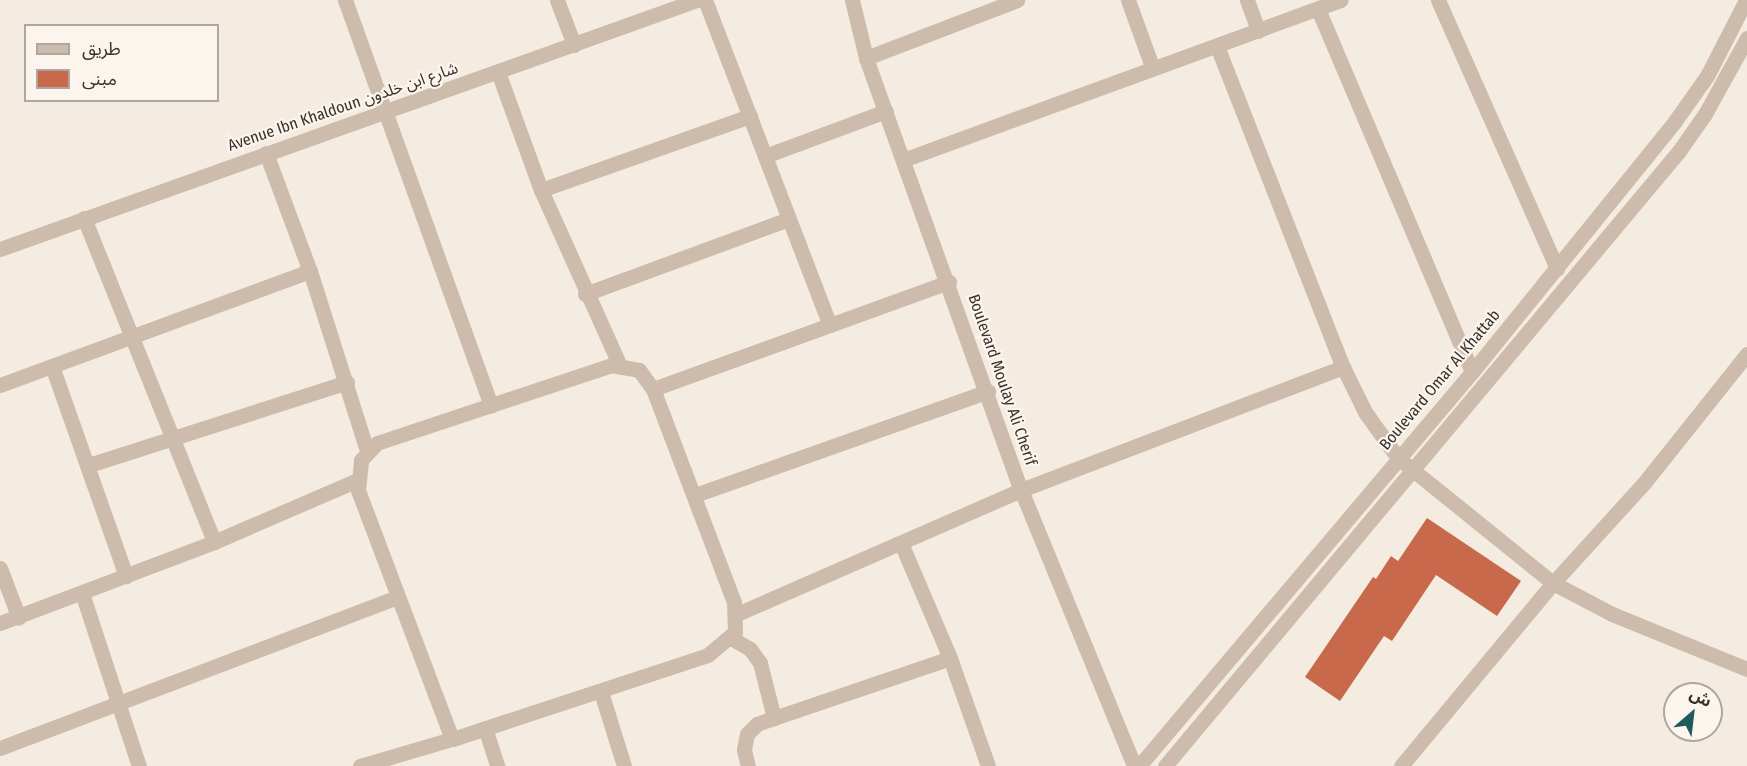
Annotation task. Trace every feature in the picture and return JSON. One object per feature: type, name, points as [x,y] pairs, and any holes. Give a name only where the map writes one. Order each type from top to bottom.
[{"type":"street","points":[[345,0],[491,405]]},
{"type":"street","points":[[557,0],[574,45]]},
{"type":"street","name":"Avenue Ibn Khaldoun شارع ابن خلدون","points":[[0,249],[697,0]]},
{"type":"street","points":[[705,0],[830,325]]},
{"type":"street","name":"Boulevard Moulay Ali Cherif","points":[[852,0],[866,58],[949,282],[1021,490],[1134,766]]},
{"type":"street","points":[[866,58],[1017,0]]},
{"type":"street","points":[[1128,0],[1153,69]]},
{"type":"street","points":[[1247,0],[1258,30]]},
{"type":"street","points":[[903,160],[1341,0]]},
{"type":"street","points":[[1438,0],[1557,269]]},
{"type":"street","name":"Boulevard Omar Al Khattab","points":[[1139,766],[1472,372],[1692,99],[1746,0]]},
{"type":"street","points":[[1318,9],[1472,372]]},
{"type":"street","points":[[1165,766],[1300,609],[1411,469],[1679,151],[1705,114],[1747,38]]},
{"type":"street","points":[[1217,46],[1343,367],[1365,412],[1398,458],[1554,583],[1612,614],[1747,669]]},
{"type":"street","points":[[498,72],[541,190],[585,294],[620,366]]},
{"type":"street","points":[[765,156],[886,111]]},
{"type":"street","points":[[541,190],[750,116]]},
{"type":"street","points":[[266,153],[310,271],[347,382],[367,452]]},
{"type":"street","points":[[84,218],[214,542]]},
{"type":"street","points":[[585,294],[789,219]]},
{"type":"street","points":[[0,385],[310,271]]},
{"type":"street","points":[[653,389],[949,282]]},
{"type":"street","points":[[1401,766],[1554,583],[1644,483],[1747,354]]},
{"type":"street","points":[[52,366],[89,465],[126,576]]},
{"type":"street","points":[[360,766],[452,739],[601,692],[708,655],[731,638],[737,625],[737,614],[695,495],[653,389],[639,370],[620,366],[604,366],[377,443],[367,452],[357,480],[452,739]]},
{"type":"street","points":[[737,614],[1021,490],[1343,367]]},
{"type":"street","points":[[89,465],[171,435],[347,382]]},
{"type":"street","points":[[695,495],[988,391]]},
{"type":"street","points":[[0,624],[214,542],[357,480]]},
{"type":"street","points":[[901,543],[950,657],[988,766]]},
{"type":"street","points":[[0,568],[19,618]]},
{"type":"street","points":[[82,593],[139,766]]},
{"type":"street","points":[[0,747],[118,705],[398,597]]},
{"type":"street","points":[[731,638],[750,649],[760,663],[774,718]]},
{"type":"street","points":[[748,766],[744,750],[747,734],[757,723],[950,657]]},
{"type":"street","points":[[601,692],[624,766]]},
{"type":"street","points":[[485,728],[497,766]]},
{"type":"building","points":[[1427,518],[1521,581],[1497,616],[1436,575],[1392,641],[1384,636],[1340,701],[1305,677],[1373,577],[1376,579],[1391,556],[1398,561]]}]
